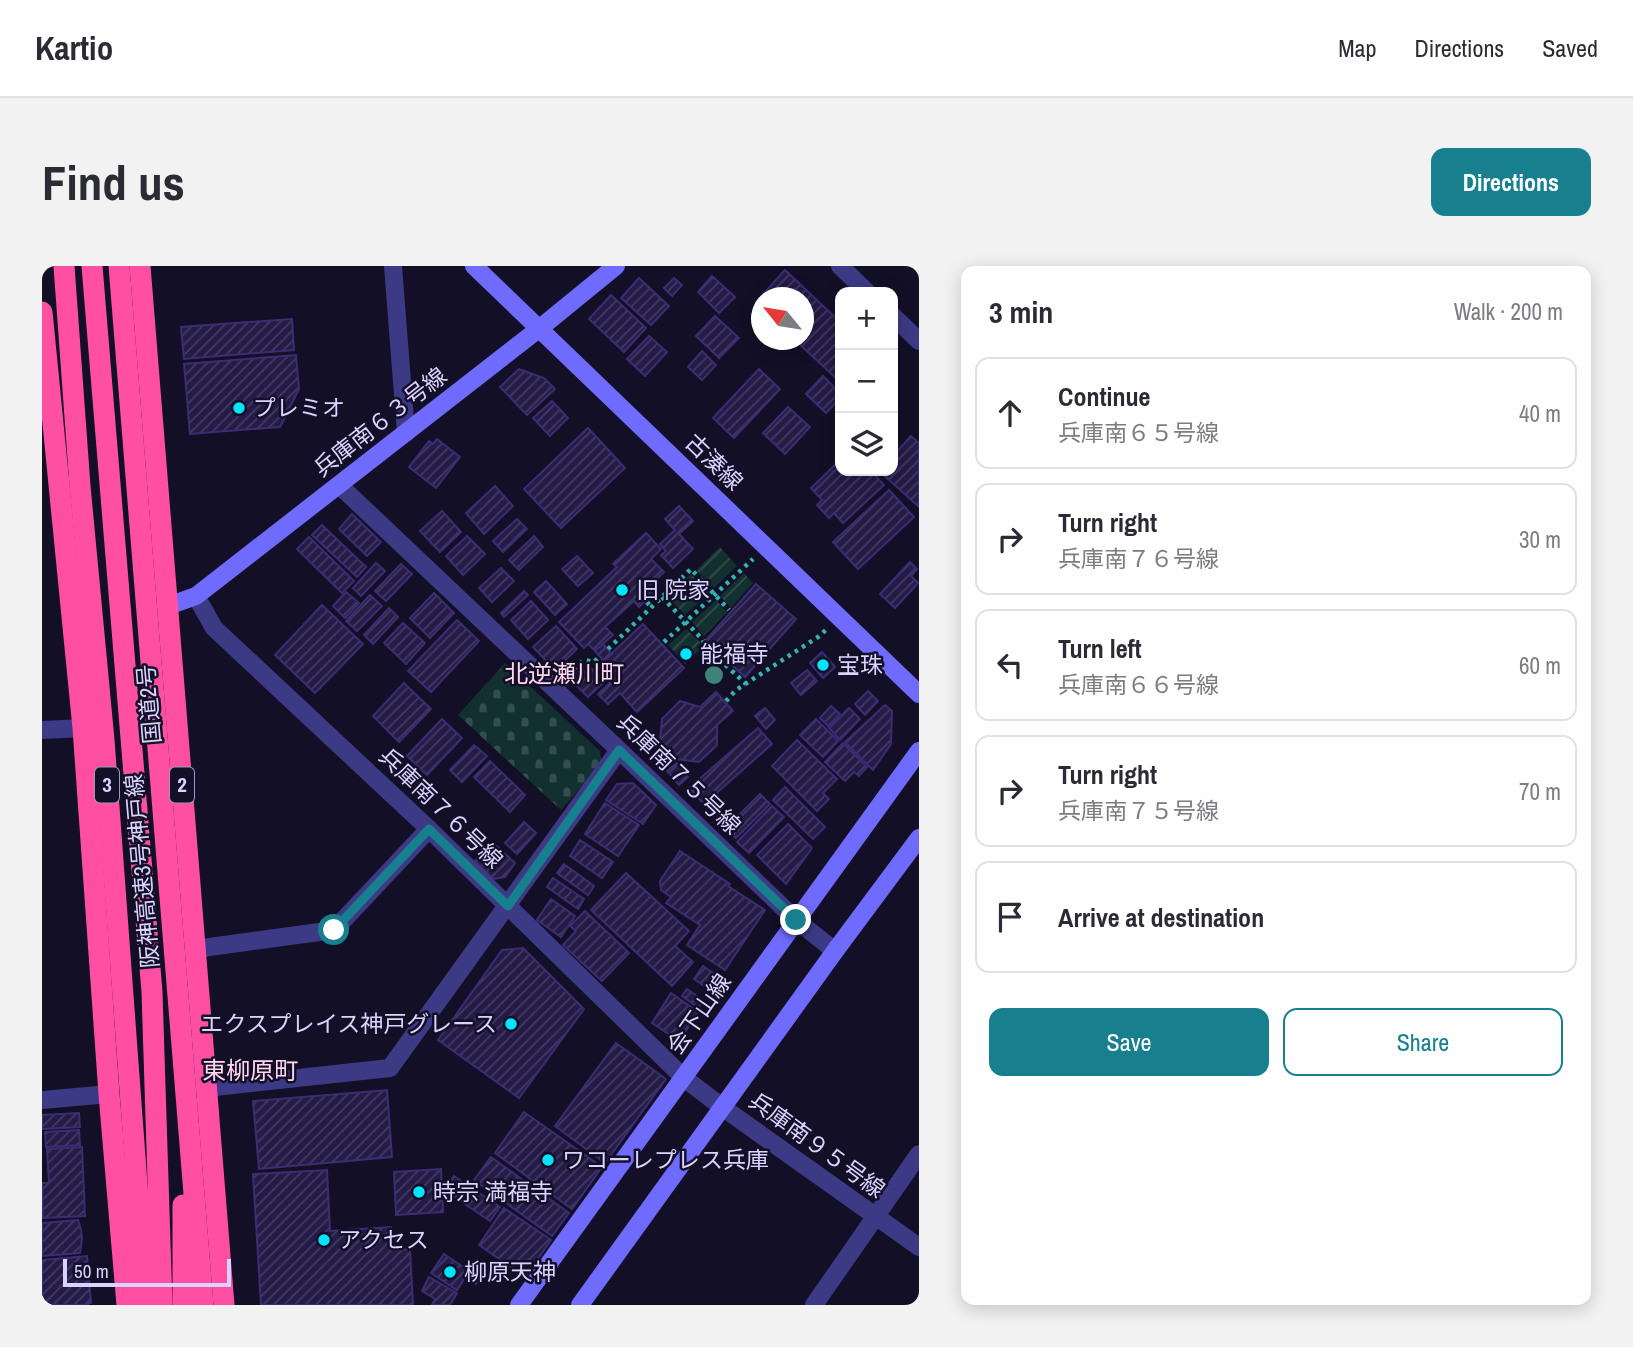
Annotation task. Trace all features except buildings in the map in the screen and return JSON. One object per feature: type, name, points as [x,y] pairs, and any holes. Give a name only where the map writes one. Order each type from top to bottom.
[{"type":"highway","name":"阪神高速3号神戸線","points":[[64,266],[80,486],[104,740],[146,1305]]},
{"type":"highway","name":"3","points":[[92,266],[152,992],[162,1305]]},
{"type":"highway","name":"阪神高速3号神戸線","points":[[119,266],[203,1305]]},
{"type":"highway","name":"国道2号","points":[[139,266],[224,1305]]},
{"type":"highway","points":[[42,312],[83,728],[108,1094],[127,1305]]},
{"type":"highway","points":[[183,1305],[184,1066]]},
{"type":"street","points":[[393,266],[406,433]]},
{"type":"street","name":"古湊線","points":[[474,266],[919,694]]},
{"type":"street","name":"兵庫南６３号線","points":[[167,606],[196,596],[616,266]]},
{"type":"street","points":[[840,266],[862,287]]},
{"type":"street","points":[[898,321],[919,341]]},
{"type":"street","name":"兵庫南７５号線","points":[[339,485],[796,920],[835,951]]},
{"type":"street","name":"兵庫南７６号線","points":[[196,596],[214,628],[429,829],[684,1078],[722,1107]]},
{"type":"street","points":[[42,729],[83,728]]},
{"type":"street","points":[[206,1088],[390,1069],[619,750]]},
{"type":"street","name":"会下山線","points":[[519,1305],[919,751]]},
{"type":"street","points":[[195,949],[334,930],[429,829]]},
{"type":"street","points":[[580,1305],[919,838]]},
{"type":"street","points":[[42,1100],[108,1094]]},
{"type":"street","name":"兵庫南９５号線","points":[[722,1107],[919,1247]]},
{"type":"street","points":[[814,1305],[919,1154]]},
{"type":"path","points":[[664,642],[766,547]]},
{"type":"path","points":[[608,649],[691,569],[729,610]]},
{"type":"path","points":[[662,597],[703,640],[705,646],[747,684]]},
{"type":"path","points":[[646,602],[651,607]]},
{"type":"path","points":[[726,701],[736,690],[818,637],[839,617]]},
{"type":"path","points":[[553,687],[584,660],[594,662],[600,656]]},
{"type":"green space","points":[[720,547],[737,566],[714,588],[696,570]]},
{"type":"green space","points":[[744,573],[753,583],[731,608],[720,596]]},
{"type":"green space","points":[[691,574],[709,593],[685,615],[668,597]]},
{"type":"green space","points":[[716,600],[727,612],[704,636],[692,622]]},
{"type":"green space","points":[[686,629],[701,643],[697,647],[700,650],[685,664],[668,645]]},
{"type":"green space","points":[[505,663],[600,751],[602,764],[561,810],[458,715]]},
{"type":"place","name":"プレミオ","points":[[239,408]]},
{"type":"place","name":"旧 院家","points":[[622,590]]},
{"type":"place","name":"能福寺","points":[[686,654]]},
{"type":"place","name":"宝珠","points":[[823,665]]},
{"type":"place","name":"エクスプレイス神戸グレース","points":[[511,1024]]},
{"type":"place","name":"ワコーレプレス兵庫","points":[[548,1160]]},
{"type":"place","name":"時宗 満福寺","points":[[419,1192]]},
{"type":"place","name":"アクセス","points":[[324,1240]]},
{"type":"place","name":"柳原天神","points":[[450,1272]]},
{"type":"district","name":"北逆瀬川町","points":[[564,674]]},
{"type":"district","name":"東柳原町","points":[[250,1071]]},
{"type":"route","points":[[334,930],[429,829],[508,906],[619,750],[796,920]]}]
